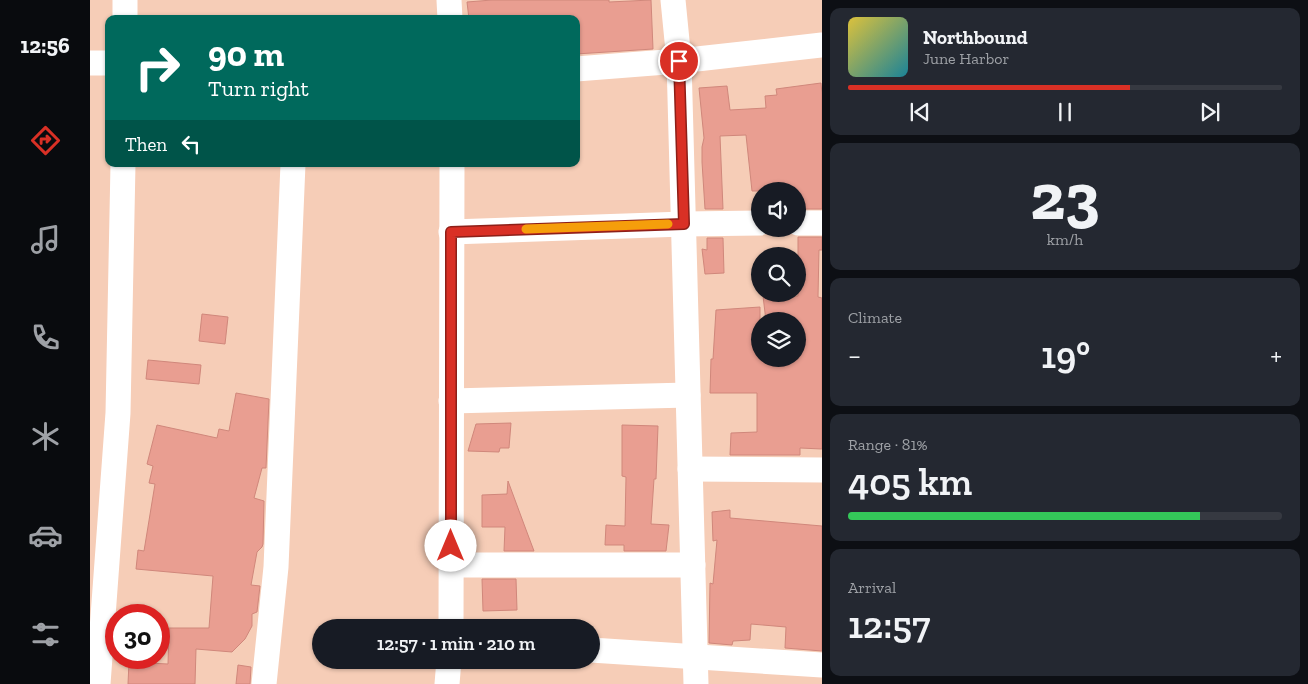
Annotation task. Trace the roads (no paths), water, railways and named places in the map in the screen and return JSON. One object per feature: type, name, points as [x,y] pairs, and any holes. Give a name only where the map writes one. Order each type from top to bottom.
[{"type":"street","points":[[125,0],[125,15]]},
{"type":"street","points":[[449,0],[450,15]]},
{"type":"street","points":[[673,0],[679,61],[696,684]]},
{"type":"street","points":[[580,69],[679,61],[822,45]]},
{"type":"street","points":[[90,63],[105,64]]},
{"type":"street","points":[[98,684],[118,413],[124,167]]},
{"type":"street","points":[[264,684],[276,567],[293,167]]},
{"type":"street","points":[[451,619],[452,167]]},
{"type":"street","points":[[451,232],[751,223]]},
{"type":"street","points":[[806,223],[822,223]]},
{"type":"street","points":[[451,401],[688,395]]},
{"type":"street","points":[[690,468],[822,470]]},
{"type":"street","points":[[451,565],[693,565]]},
{"type":"street","points":[[600,651],[822,665]]},
{"type":"street","points":[[446,684],[448,669]]}]
